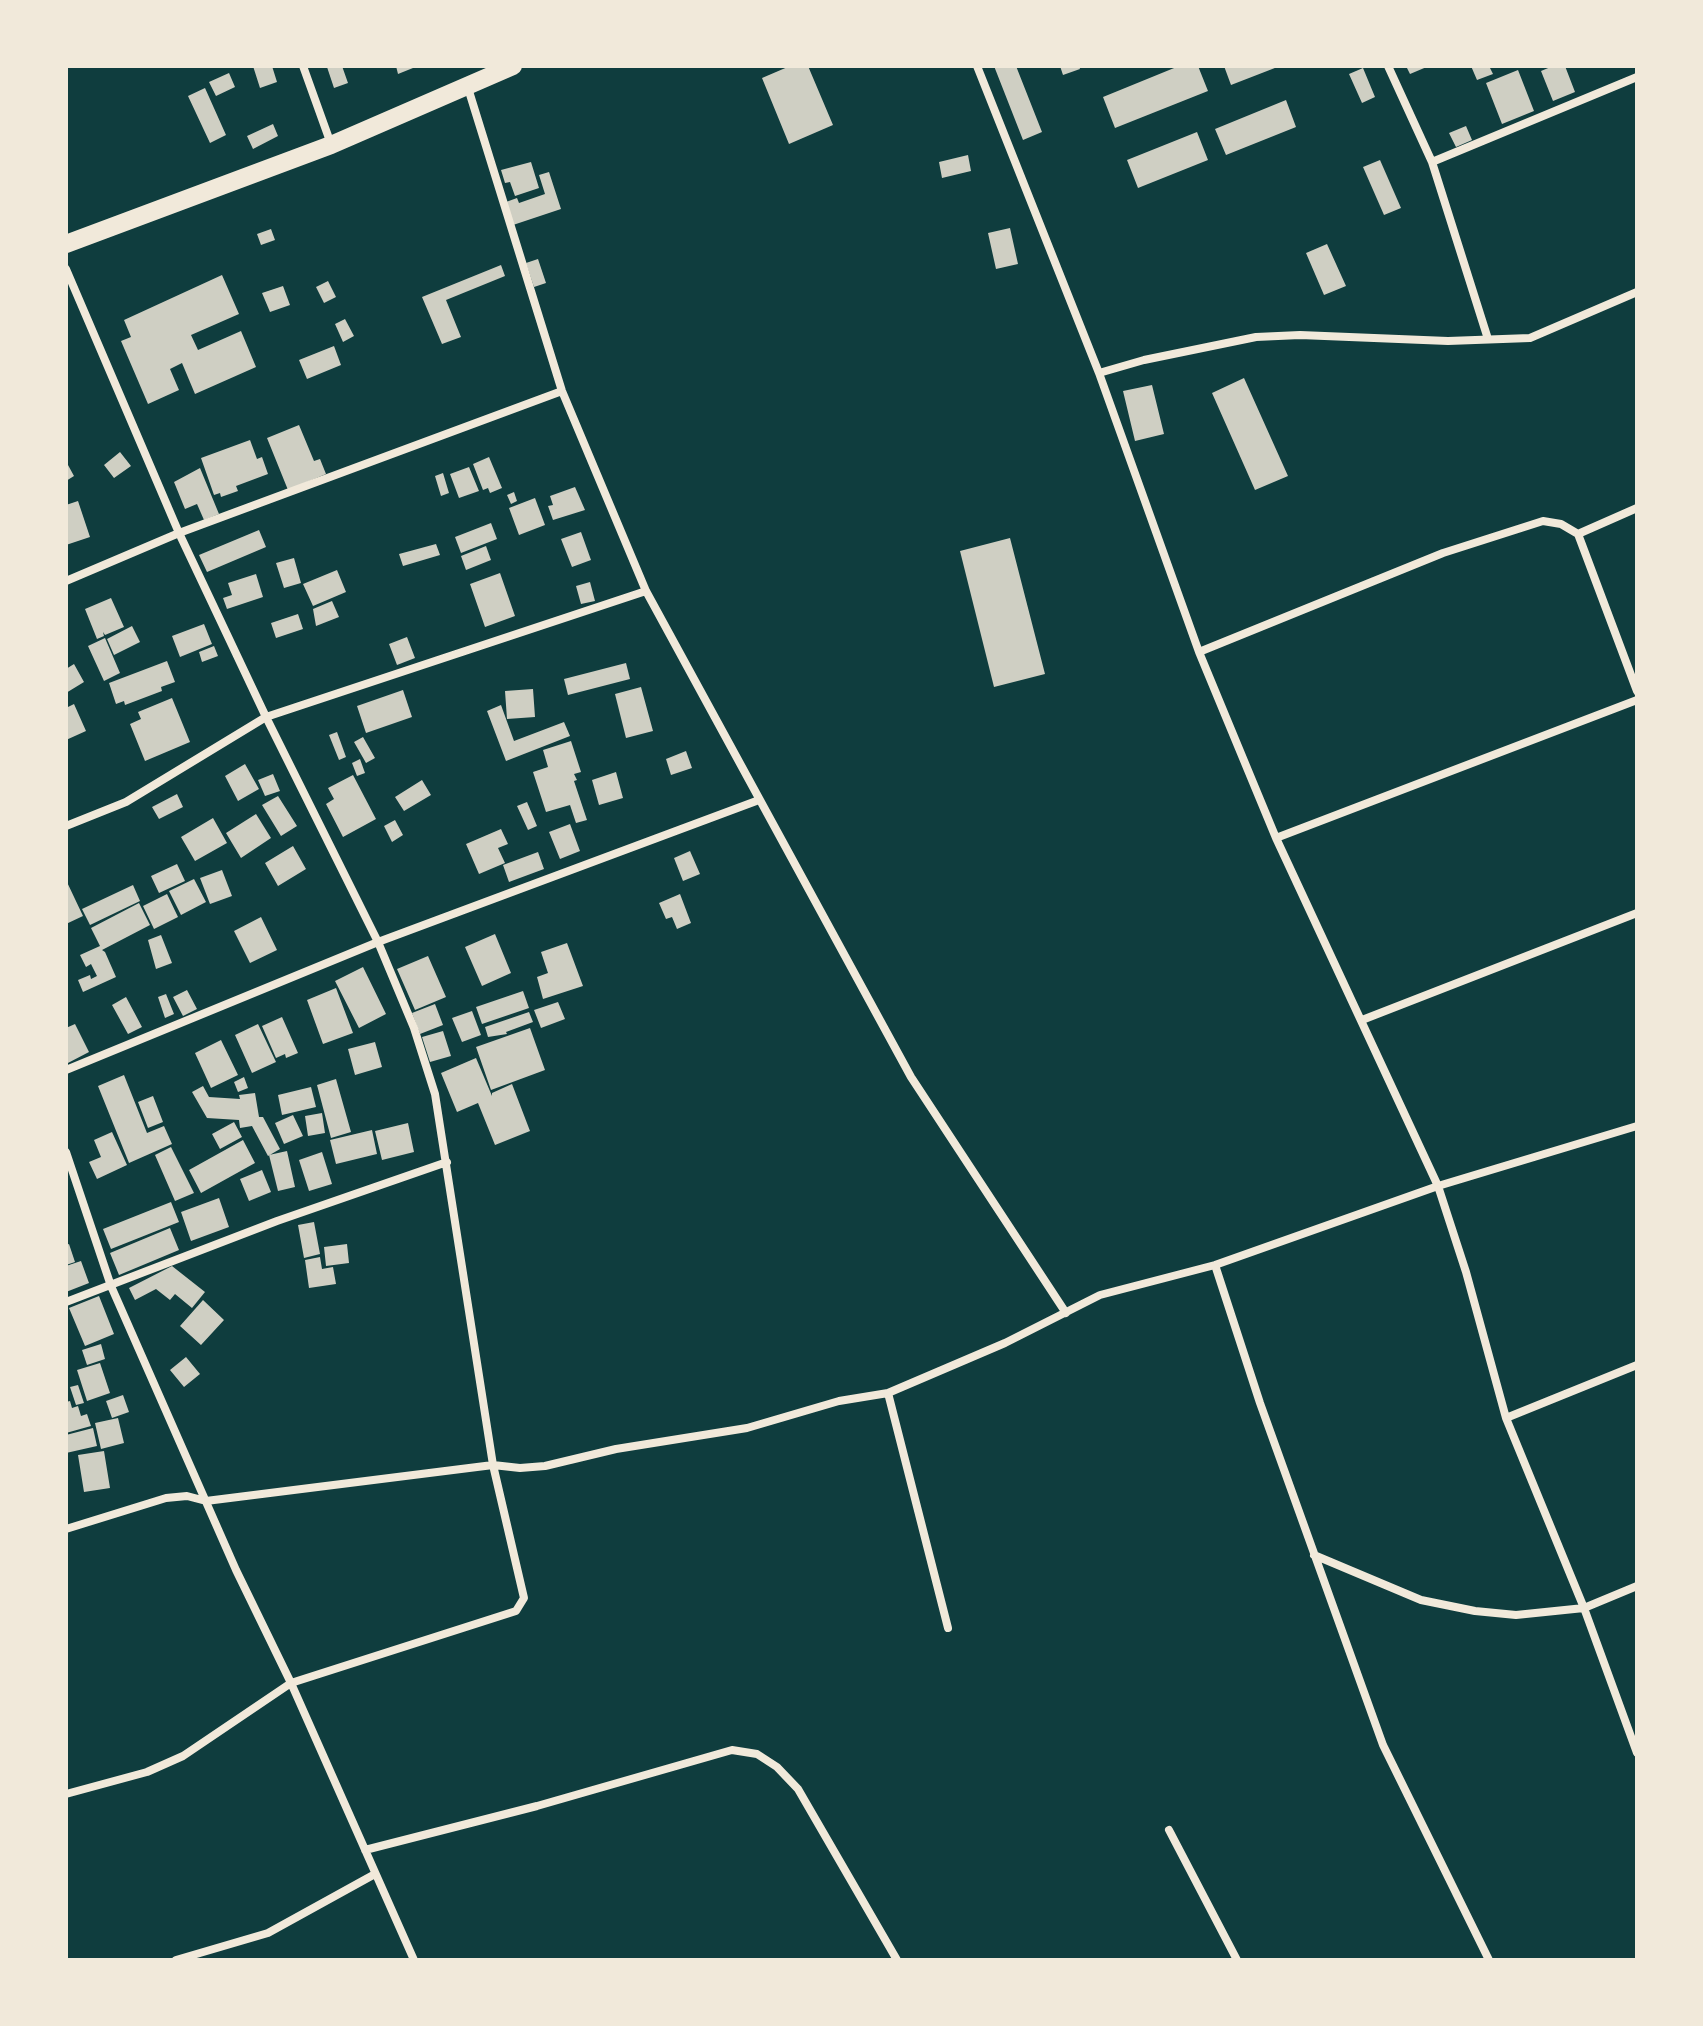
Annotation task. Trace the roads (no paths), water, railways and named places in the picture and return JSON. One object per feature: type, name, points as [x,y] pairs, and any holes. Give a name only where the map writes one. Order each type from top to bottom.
[{"type":"main road","points":[[66,244],[331,145],[513,66]]},
{"type":"street","points":[[303,66],[331,145]]},
{"type":"street","points":[[977,66],[1099,373],[1199,652],[1276,838],[1438,1186],[1466,1272],[1506,1418],[1584,1608],[1637,1753]]},
{"type":"street","points":[[1388,66],[1432,162],[1488,339]]},
{"type":"street","points":[[1432,162],[1637,77]]},
{"type":"street","points":[[468,88],[562,391],[646,591],[911,1077],[1066,1313]]},
{"type":"street","points":[[66,269],[179,533],[378,942],[418,1041],[435,1094],[493,1465],[524,1598],[516,1611],[291,1683],[183,1756],[147,1772],[66,1794]]},
{"type":"street","points":[[1099,373],[1144,360],[1256,337],[1300,335],[1448,341],[1530,338],[1637,292]]},
{"type":"street","points":[[66,581],[179,533],[562,391]]},
{"type":"street","points":[[1578,534],[1637,508]]},
{"type":"street","points":[[1199,652],[1443,553],[1543,521],[1561,524],[1578,534],[1637,691]]},
{"type":"street","points":[[66,826],[126,802],[266,717],[646,591]]},
{"type":"street","points":[[1276,838],[1637,700]]},
{"type":"street","points":[[66,1070],[378,942],[759,800]]},
{"type":"street","points":[[1362,1020],[1637,913]]},
{"type":"street","points":[[66,1529],[166,1498],[187,1496],[206,1501],[493,1465],[520,1468],[545,1466],[616,1449],[747,1428],[839,1401],[888,1393],[1005,1343],[1100,1295],[1215,1265],[1438,1186],[1637,1126]]},
{"type":"street","points":[[66,1152],[111,1286],[236,1570],[291,1683],[414,1960]]},
{"type":"street","points":[[66,1302],[277,1221],[447,1162]]},
{"type":"street","points":[[1215,1265],[1260,1403],[1383,1745],[1489,1960]]},
{"type":"street","points":[[1506,1418],[1637,1365]]},
{"type":"street","points":[[888,1393],[948,1628]]},
{"type":"street","points":[[1314,1555],[1421,1600],[1475,1611],[1516,1615],[1584,1608],[1637,1586]]},
{"type":"street","points":[[365,1850],[537,1806],[732,1750],[757,1754],[777,1767],[798,1789],[897,1960]]},
{"type":"street","points":[[1169,1830],[1237,1960]]},
{"type":"street","points":[[176,1960],[268,1933],[375,1874]]}]
